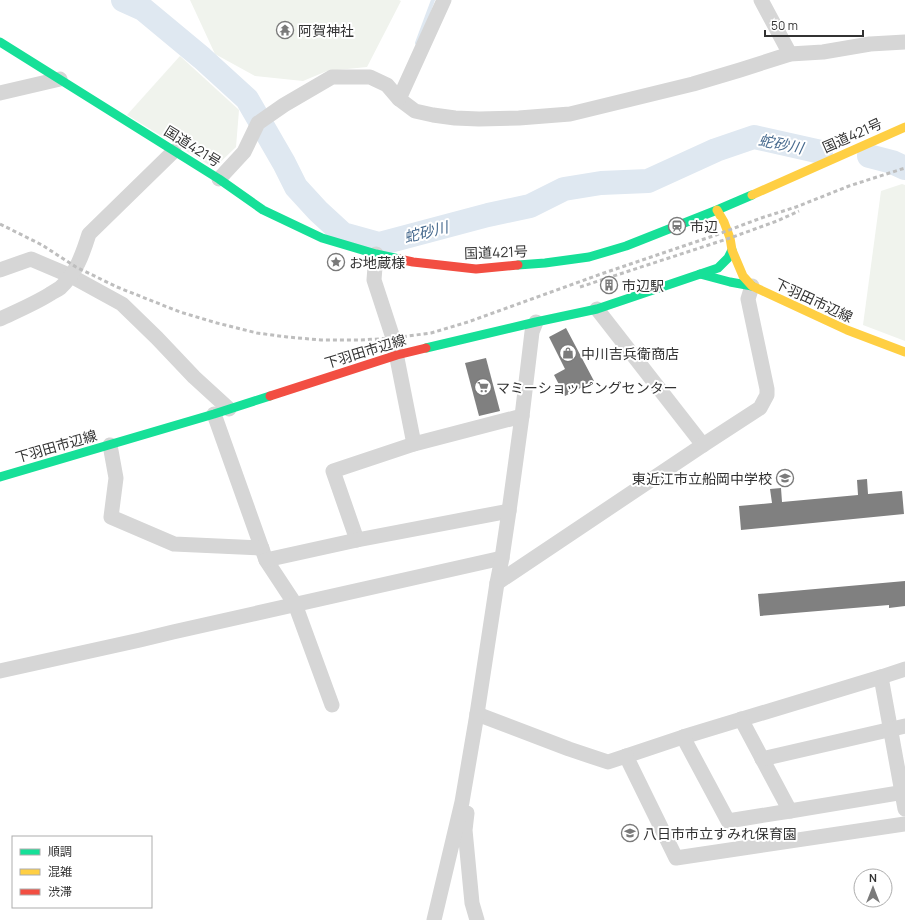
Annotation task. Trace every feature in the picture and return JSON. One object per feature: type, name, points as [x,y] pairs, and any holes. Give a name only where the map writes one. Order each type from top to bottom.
[{"type":"main road","name":"国道421号","points":[[0,42],[174,151],[263,210],[322,238],[376,254],[413,262],[476,269],[545,264],[589,257],[626,246],[717,210],[905,127]]},
{"type":"main road","name":"下羽田市辺線","points":[[717,210],[724,222],[730,238],[732,250],[743,276],[752,286],[847,330],[905,352]]},
{"type":"main road","name":"下羽田市辺線","points":[[0,477],[214,414],[397,355],[598,309],[718,268],[728,258],[732,250]]},
{"type":"main road","points":[[700,274],[752,286]]},
{"type":"street","points":[[399,99],[444,0]]},
{"type":"street","points":[[761,0],[790,54]]},
{"type":"street","points":[[219,180],[244,152],[258,123],[284,105],[332,77],[370,78],[387,85],[399,99],[415,111],[433,115],[479,119],[519,118],[570,114],[693,84],[790,54],[823,52],[870,44],[905,42]]},
{"type":"street","points":[[0,93],[60,79]]},
{"type":"street","points":[[0,319],[41,300],[60,288],[71,276],[89,234],[174,151]]},
{"type":"street","points":[[376,254],[374,280],[393,338],[414,444]]},
{"type":"street","points":[[0,270],[31,259],[71,276],[122,304],[194,377],[229,409]]},
{"type":"street","points":[[497,583],[760,408],[767,396],[768,389],[748,299],[752,286]]},
{"type":"street","points":[[598,309],[703,445]]},
{"type":"street","points":[[434,920],[462,802],[509,511],[532,332],[536,322]]},
{"type":"street","points":[[214,414],[264,554],[295,604],[332,705]]},
{"type":"street","points":[[356,540],[333,471],[414,444],[522,416]]},
{"type":"street","points":[[110,445],[116,478],[111,517],[174,544],[264,554],[356,540],[509,511]]},
{"type":"street","points":[[0,671],[502,558]]},
{"type":"street","points":[[477,714],[568,749],[608,762],[683,737],[881,677],[905,668]]},
{"type":"street","points":[[881,677],[890,729],[904,793],[905,809]]},
{"type":"street","points":[[741,719],[790,811]]},
{"type":"street","points":[[762,759],[905,726]]},
{"type":"street","points":[[683,737],[728,821],[904,793]]},
{"type":"street","points":[[626,756],[676,858],[905,824]]},
{"type":"street","points":[[462,802],[467,810],[465,830],[472,903],[477,920]]},
{"type":"shaded area","points":[[190,0],[401,1],[367,67],[327,71],[303,81],[255,76],[215,54]]},
{"type":"shaded area","points":[[180,56],[239,110],[236,147],[214,168],[127,115]]},
{"type":"shaded area","points":[[902,184],[905,185],[905,341],[863,325],[881,191]]},
{"type":"building","name":"中川吉兵衛商店","points":[[566,328],[594,381],[565,396],[554,375],[565,369],[549,337]]},
{"type":"building","name":"マミーショッピングセンター","points":[[486,358],[500,411],[479,416],[465,363]]},
{"type":"building","points":[[867,479],[868,494],[902,491],[904,514],[741,530],[739,506],[772,503],[770,489],[781,488],[782,502],[858,495],[857,480]]},
{"type":"building","points":[[905,581],[905,606],[889,608],[889,605],[760,616],[758,594]]},
{"type":"waterway","name":"蛇砂川","points":[[123,0],[143,9],[202,58],[247,99],[296,187],[318,211],[343,234],[379,244],[488,215],[530,206],[564,189],[601,183],[648,181],[716,150],[754,137],[821,152]]},
{"type":"waterway","points":[[417,43],[433,0]]},
{"type":"waterway","name":"蛇砂川","points":[[869,156],[892,162],[905,168]]},
{"type":"railway","points":[[0,224],[42,245],[76,267],[117,287],[180,312],[257,333],[321,340],[361,340],[431,333],[468,322],[601,274],[796,207],[849,186],[905,168]]},
{"type":"railway","points":[[580,287],[730,238],[777,221],[799,211]]},
{"type":"traffic: fast","points":[[0,42],[219,179],[263,210],[322,238],[376,254],[399,259]]},
{"type":"traffic: fast","points":[[518,265],[589,257],[626,246],[752,195]]},
{"type":"traffic: fast","points":[[426,348],[597,309],[718,268],[728,258],[732,250]]},
{"type":"traffic: fast","points":[[700,274],[752,286]]},
{"type":"traffic: fast","points":[[0,477],[270,396]]},
{"type":"traffic: slow","points":[[752,195],[905,127]]},
{"type":"traffic: slow","points":[[717,210],[724,222],[730,238],[732,250],[743,276],[752,286],[847,330],[905,352]]},
{"type":"traffic: jam","points":[[399,259],[476,269],[518,265]]},
{"type":"traffic: jam","points":[[270,396],[397,355],[426,348]]},
{"type":"place","name":"阿賀神社","points":[[285,30]]},
{"type":"place","name":"市辺","points":[[677,226]]},
{"type":"place","name":"お地蔵様","points":[[336,262]]},
{"type":"place","name":"市辺駅","points":[[609,285]]},
{"type":"place","name":"中川吉兵衛商店","points":[[568,353]]},
{"type":"place","name":"マミーショッピングセンター","points":[[483,387]]},
{"type":"place","name":"東近江市立船岡中学校","points":[[785,478]]},
{"type":"place","name":"八日市市立すみれ保育園","points":[[630,833]]}]
